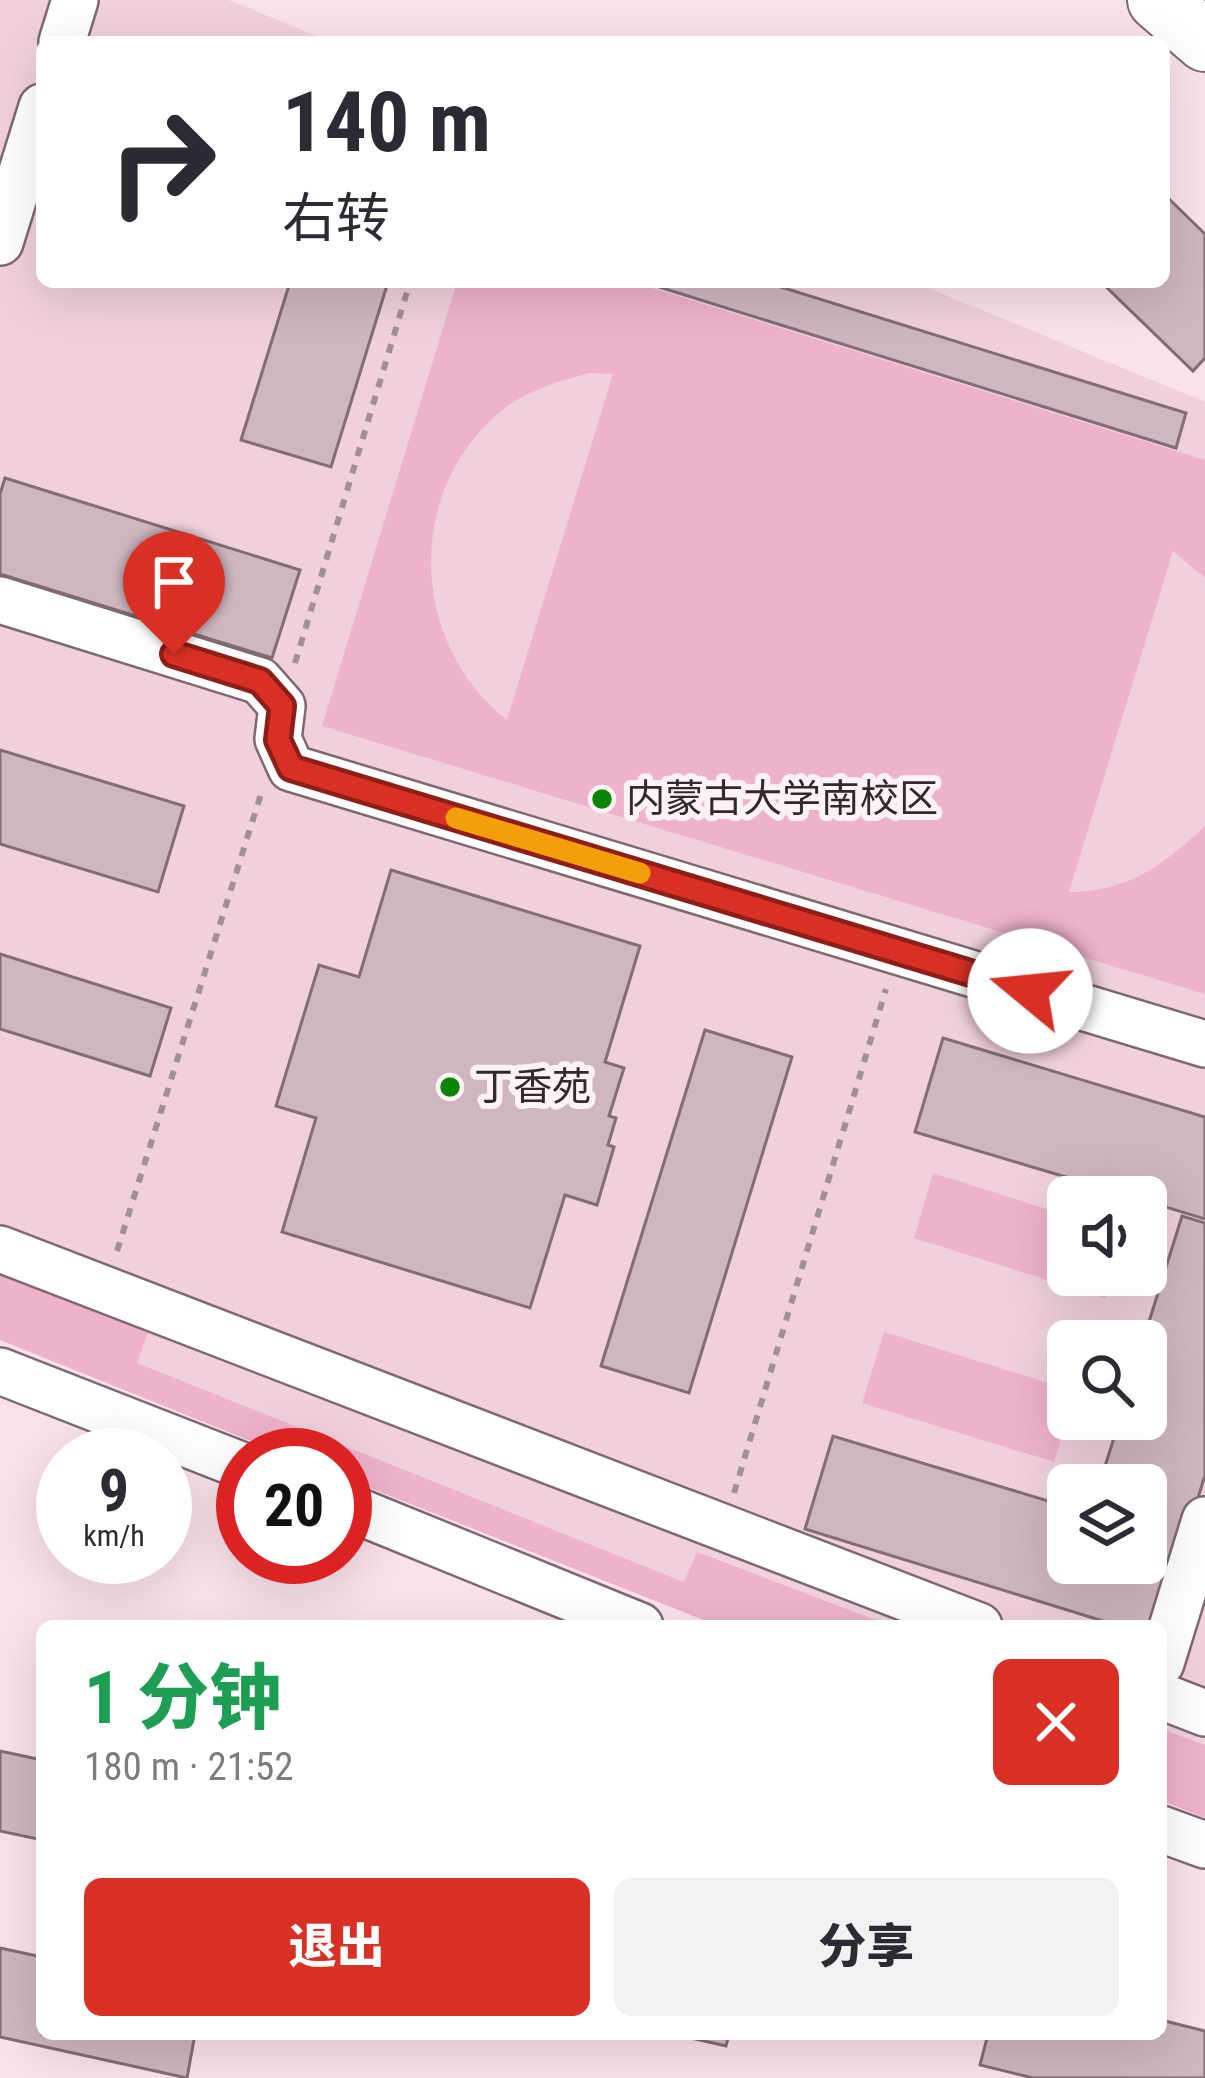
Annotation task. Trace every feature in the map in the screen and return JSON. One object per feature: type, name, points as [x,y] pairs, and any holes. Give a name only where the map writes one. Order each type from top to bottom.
[{"type":"main road","points":[[1158,0],[1205,41]]},
{"type":"street","points":[[64,36],[75,0]]},
{"type":"street","points":[[0,242],[36,125]]},
{"type":"street","points":[[0,600],[260,681],[280,723],[291,768],[1205,1044]]},
{"type":"street","points":[[0,1249],[963,1620]]},
{"type":"street","points":[[0,1371],[216,1455]]},
{"type":"street","points":[[372,1517],[625,1620]]},
{"type":"street","points":[[1167,1644],[1205,1520]]},
{"type":"street","points":[[1167,1698],[1205,1713]]},
{"type":"street","points":[[1167,1831],[1205,1845]]},
{"type":"path","points":[[105,1289],[408,288]]},
{"type":"path","points":[[723,1528],[898,951]]},
{"type":"shaded area","name":"内蒙古大学南校区","points":[[0,0],[229,0],[316,36],[36,36],[36,288],[929,288],[1205,402],[1205,1818],[1167,1802],[1167,1620],[704,1620],[372,1489],[372,1428],[219,1428],[0,1340]]},
{"type":"shaded area","points":[[455,288],[652,288],[1205,460],[1205,578],[1173,551],[1069,892],[1109,887],[1143,874],[1205,826],[1205,994],[322,726]],"holes":[[[613,374],[507,720],[474,688],[451,650],[436,608],[431,565],[435,521],[449,479],[472,441],[505,408],[567,379]]]},
{"type":"shaded area","points":[[933,1173],[1047,1209],[1047,1280],[914,1238]]},
{"type":"shaded area","points":[[0,1276],[148,1332],[137,1363],[299,1428],[219,1428],[0,1340]]},
{"type":"shaded area","points":[[884,1332],[1047,1382],[1047,1440],[1061,1440],[1054,1462],[862,1403]]},
{"type":"shaded area","points":[[372,1457],[684,1582],[697,1552],[875,1620],[704,1620],[372,1489]]},
{"type":"shaded area","points":[[1167,1731],[1205,1745],[1205,1818],[1167,1802]]},
{"type":"building","points":[[1170,200],[1205,234],[1205,358],[1193,371],[1107,288],[1170,288]]},
{"type":"building","points":[[288,288],[386,288],[331,467],[241,440]]},
{"type":"building","points":[[662,288],[784,288],[1186,413],[1176,448]]},
{"type":"building","points":[[5,478],[300,570],[272,658],[0,574],[0,494]]},
{"type":"building","points":[[0,750],[184,806],[158,892],[0,844]]},
{"type":"building","name":"丁香苑","points":[[391,870],[640,946],[605,1062],[624,1068],[609,1116],[616,1118],[608,1145],[614,1147],[597,1205],[565,1195],[530,1308],[282,1232],[316,1118],[276,1106],[319,965],[359,977]]},
{"type":"building","points":[[0,954],[171,1008],[150,1076],[0,1029]]},
{"type":"building","points":[[705,1030],[792,1057],[689,1393],[601,1366]]},
{"type":"building","points":[[943,1038],[1205,1117],[1205,1219],[1167,1207],[1167,1176],[1063,1176],[915,1132]]},
{"type":"building","points":[[1182,1216],[1205,1223],[1205,1475],[1161,1620],[1100,1620],[805,1529],[833,1436],[1047,1501],[1047,1584],[1167,1584],[1167,1464],[1106,1464],[1113,1440],[1167,1440],[1167,1320],[1150,1320],[1157,1296],[1167,1296],[1167,1264]]},
{"type":"building","points":[[0,1751],[36,1759],[36,1839],[0,1831]]},
{"type":"building","points":[[0,1948],[36,1956],[36,2040],[194,2040],[187,2078],[0,2037]]},
{"type":"building","points":[[1167,2022],[1205,2031],[1205,2078],[1033,2078],[980,2065],[986,2040],[1167,2040]]},
{"type":"slow traffic","points":[[456,818],[640,873]]},
{"type":"place","name":"内蒙古大学南校区","points":[[602,799]]},
{"type":"place","name":"丁香苑","points":[[450,1087]]},
{"type":"route","points":[[174,654],[260,681],[282,706],[278,740],[291,768],[1030,991]]}]
